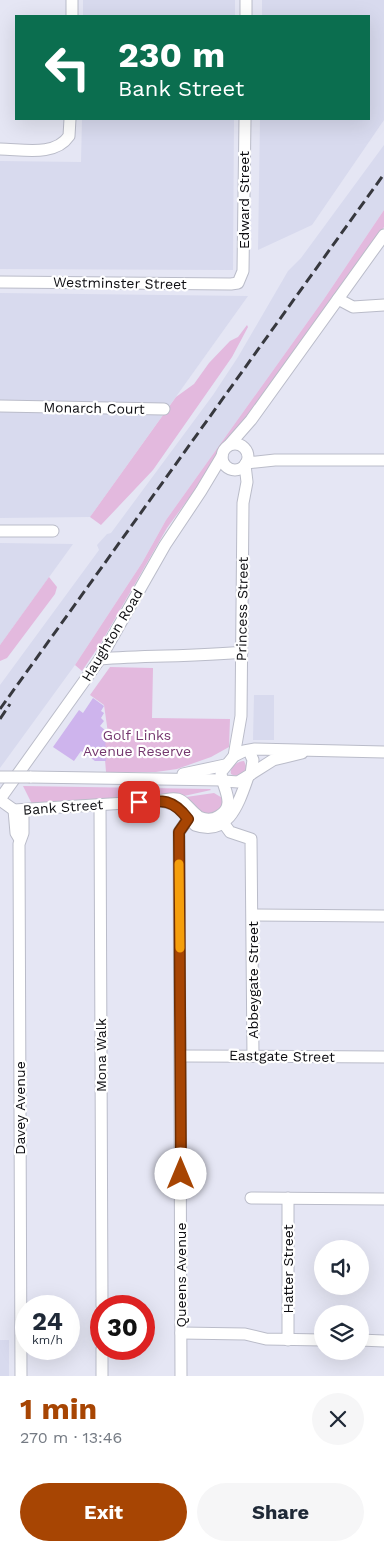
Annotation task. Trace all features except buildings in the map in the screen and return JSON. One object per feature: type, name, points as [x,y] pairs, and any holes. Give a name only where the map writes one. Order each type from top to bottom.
[{"type":"street","points":[[72,0],[72,15]]},
{"type":"street","points":[[246,0],[246,15]]},
{"type":"street","points":[[0,149],[46,150],[58,146],[69,136],[70,120]]},
{"type":"street","name":"Edward Street","points":[[240,281],[243,276],[244,264],[245,120]]},
{"type":"street","points":[[251,420],[246,457],[231,469],[224,463],[222,456],[224,449],[251,420],[384,235]]},
{"type":"street","name":"Westminster Street","points":[[0,282],[232,284],[240,281]]},
{"type":"street","points":[[340,296],[355,301],[380,305]]},
{"type":"street","name":"Monarch Court","points":[[0,406],[164,409]]},
{"type":"street","points":[[230,444],[238,444],[246,457]]},
{"type":"street","name":"Haughton Road","points":[[0,800],[100,659],[165,545],[202,491],[222,456]]},
{"type":"street","points":[[246,457],[275,460],[384,460]]},
{"type":"street","name":"Princess Street","points":[[234,756],[241,716],[243,503],[246,482],[246,457]]},
{"type":"street","name":"Princess Street","points":[[231,469],[240,482],[243,503]]},
{"type":"street","name":"Haughton Road","points":[[202,491],[231,469]]},
{"type":"street","points":[[0,530],[53,531]]},
{"type":"street","points":[[107,647],[139,656]]},
{"type":"street","points":[[100,659],[139,656],[242,657]]},
{"type":"street","name":"Princess Street","points":[[241,716],[253,760],[250,775]]},
{"type":"street","points":[[221,820],[228,804],[221,772],[234,756],[249,750],[289,748],[306,752]]},
{"type":"street","points":[[0,776],[224,780],[238,782],[283,757],[306,752],[384,752]]},
{"type":"street","points":[[157,780],[225,765]]},
{"type":"street","points":[[195,819],[207,828],[234,812],[250,775]]},
{"type":"street","name":"Bank Street","points":[[0,800],[18,810],[158,800],[176,805],[195,819]]},
{"type":"street","name":"Mona Walk","points":[[100,804],[102,1295]]},
{"type":"street","name":"Davey Avenue","points":[[18,810],[23,833],[20,840],[21,1376]]},
{"type":"street","name":"Queens Avenue","points":[[181,1376],[179,832],[195,819]]},
{"type":"street","points":[[221,820],[230,832],[251,840],[250,900],[252,915]]},
{"type":"street","name":"Abbeygate Street","points":[[253,1056],[252,915],[384,916]]},
{"type":"street","name":"Eastgate Street","points":[[181,1056],[384,1057]]},
{"type":"street","points":[[251,1198],[384,1199]]},
{"type":"street","name":"Hatter Street","points":[[288,1198],[288,1340]]},
{"type":"street","points":[[181,1333],[245,1334],[266,1339],[314,1340]]},
{"type":"street","points":[[369,1340],[384,1341]]},
{"type":"street","points":[[102,1360],[102,1376]]},
{"type":"shaded area","points":[[83,0],[235,0],[235,15],[83,15]]},
{"type":"shaded area","points":[[262,0],[384,0],[384,120],[312,225],[258,250],[260,120],[370,120],[370,15],[262,15]]},
{"type":"shaded area","points":[[82,120],[234,120],[233,270],[0,269],[0,161],[81,162]]},
{"type":"shaded area","points":[[384,145],[384,210],[324,299],[166,520],[142,563],[75,665],[0,768],[0,685],[99,550],[97,545],[107,534],[111,533],[213,395],[238,357],[288,271],[301,258]]},
{"type":"shaded area","points":[[0,293],[248,296],[90,517],[0,518]]},
{"type":"shaded area","points":[[0,543],[73,544],[0,645]]},
{"type":"shaded area","points":[[254,695],[274,695],[274,740],[253,740]]},
{"type":"shaded area","points":[[0,1340],[9,1340],[9,1376],[0,1376]]},
{"type":"green space","points":[[384,210],[384,227],[232,439],[223,445],[216,461],[167,528],[101,643],[82,671],[75,665],[142,563],[166,520],[324,299]]},
{"type":"green space","points":[[247,325],[248,327],[232,357],[153,470],[101,525],[90,517],[176,397],[194,384],[209,363],[230,341],[238,337]]},
{"type":"green space","points":[[49,577],[57,587],[55,594],[7,658],[0,661],[0,645]]},
{"type":"green space","name":"Golf Links Avenue Reserve","points":[[110,667],[153,668],[152,718],[230,719],[229,747],[211,757],[177,769],[156,772],[106,772],[103,734],[108,733],[104,705],[90,695]]},
{"type":"green space","points":[[244,761],[247,768],[244,772],[238,775],[231,774],[231,769],[234,765]]},
{"type":"green space","points":[[23,786],[211,790],[184,796],[165,795],[32,804]]},
{"type":"green space","points":[[214,793],[224,799],[223,805],[216,814],[203,814],[186,797]]},
{"type":"railway","points":[[0,709],[384,174]]},
{"type":"railway","points":[[0,719],[10,704]]},
{"type":"slow traffic","points":[[179,864],[180,948]]},
{"type":"route","points":[[139,802],[158,800],[171,803],[176,805],[188,819],[179,832],[181,1174]]}]
